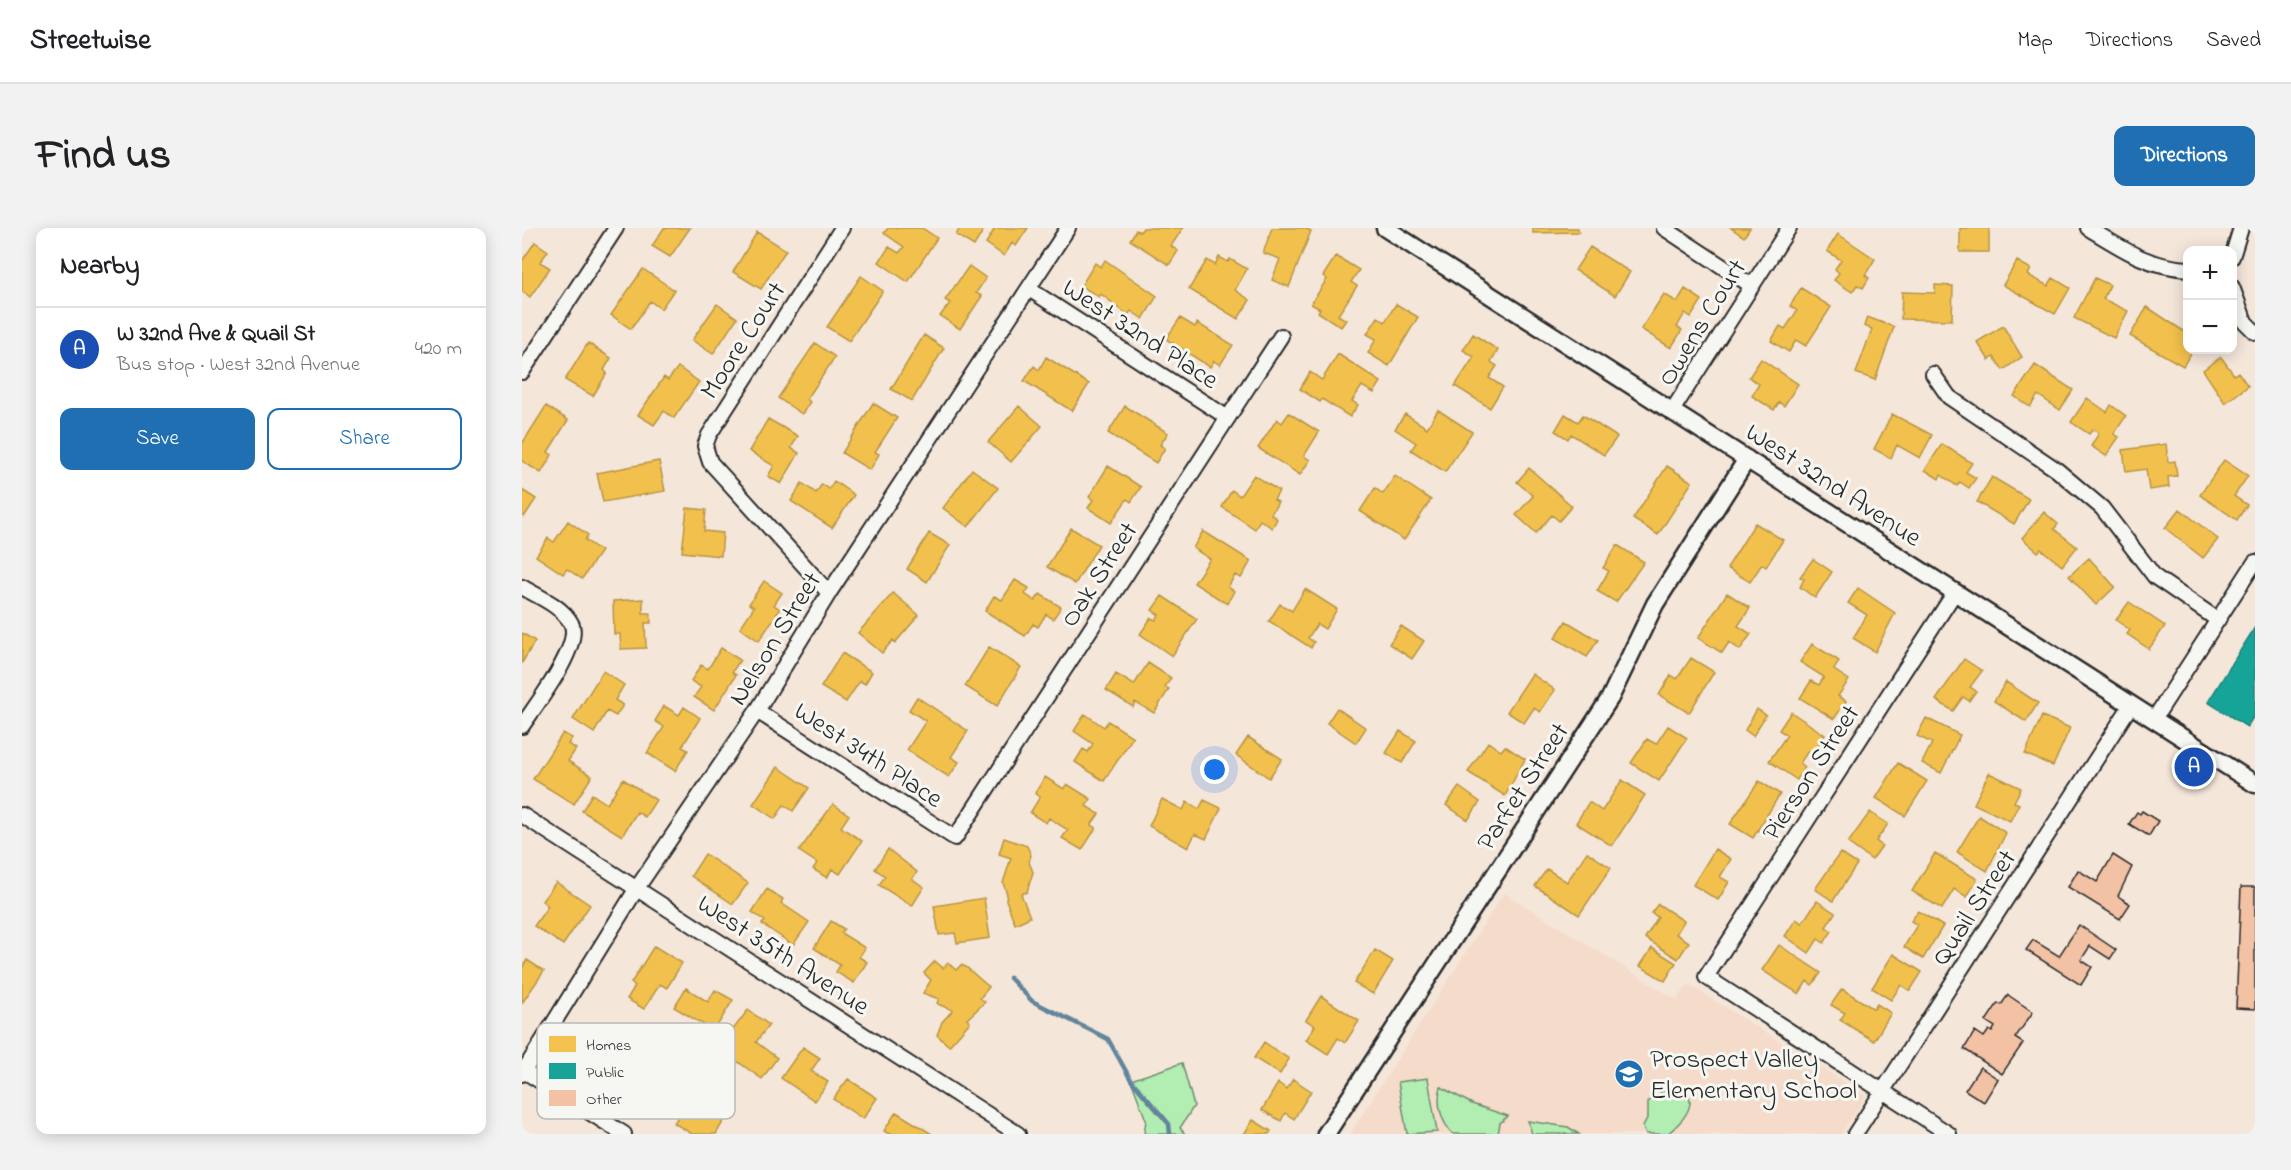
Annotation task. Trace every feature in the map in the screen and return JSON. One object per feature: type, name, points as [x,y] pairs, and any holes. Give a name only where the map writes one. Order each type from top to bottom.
[{"type":"street","points":[[522,372],[616,228]]},
{"type":"street","name":"Moore Court","points":[[829,593],[724,479],[710,462],[705,447],[709,435],[843,228]]},
{"type":"street","name":"Nelson Street","points":[[553,1023],[637,888],[757,711],[829,593],[1068,228]]},
{"type":"street","name":"West 32nd Avenue","points":[[1385,228],[2255,784]]},
{"type":"street","points":[[1664,228],[1752,286]]},
{"type":"street","name":"Owens Court","points":[[1672,411],[1789,228]]},
{"type":"street","points":[[2088,228],[2136,258],[2155,265],[2183,268]]},
{"type":"street","points":[[2235,246],[2241,228]]},
{"type":"street","name":"West 32nd Place","points":[[1029,289],[1228,418]]},
{"type":"street","points":[[2237,300],[2245,322],[2255,332]]},
{"type":"street","name":"Oak Street","points":[[955,838],[1281,336]]},
{"type":"street","points":[[1933,374],[1949,397],[2057,470],[2102,508],[2155,577],[2218,620]]},
{"type":"street","name":"Parfet Street","points":[[1326,1134],[1610,698],[1655,604],[1747,459]]},
{"type":"street","points":[[2154,719],[2255,562]]},
{"type":"street","points":[[522,587],[554,606],[571,623],[571,646],[522,726]]},
{"type":"street","name":"Pierson Street","points":[[1883,1091],[1706,977],[1955,592]]},
{"type":"street","name":"Quail Street","points":[[1855,1134],[2132,705]]},
{"type":"street","name":"West 34th Place","points":[[757,711],[955,838]]},
{"type":"street","name":"West 35th Avenue","points":[[522,815],[1018,1134]]},
{"type":"street","name":"Nelson Street","points":[[523,1072],[537,1049]]},
{"type":"street","points":[[523,1072],[537,1081]]},
{"type":"street","points":[[1883,1091],[1949,1134]]},
{"type":"street","points":[[600,1119],[624,1134]]},
{"type":"shaded area","points":[[1504,893],[1677,1000],[1688,984],[1866,1096],[1841,1134],[1350,1134]]},
{"type":"green space","points":[[1182,1063],[1194,1106],[1180,1128],[1185,1134],[1144,1134],[1146,1120],[1131,1080]]},
{"type":"green space","points":[[1428,1078],[1437,1132],[1407,1134],[1398,1082]]},
{"type":"green space","points":[[1670,1086],[1688,1094],[1690,1100],[1686,1115],[1667,1134],[1646,1134],[1643,1126],[1648,1116],[1648,1102]]},
{"type":"green space","points":[[1441,1087],[1472,1104],[1508,1116],[1500,1123],[1498,1134],[1453,1134],[1445,1124],[1441,1112],[1439,1099]]},
{"type":"green space","points":[[1528,1121],[1568,1127],[1579,1134],[1532,1134]]},
{"type":"building: Homes","points":[[664,228],[690,228],[670,257],[652,246]]},
{"type":"building: Homes","points":[[888,228],[922,228],[937,238],[908,282],[879,262],[889,247],[899,253],[904,247],[884,233]]},
{"type":"building: Homes","points":[[960,228],[977,228],[983,231],[974,246],[956,235]]},
{"type":"building: Homes","points":[[992,228],[1028,228],[1016,246],[1012,243],[1004,256],[986,243],[994,230]]},
{"type":"building: Homes","points":[[1143,228],[1183,228],[1171,246],[1178,251],[1169,265],[1130,240],[1136,230],[1140,232]]},
{"type":"building: Homes","points":[[1272,228],[1304,228],[1311,231],[1289,287],[1272,280],[1280,259],[1263,253]]},
{"type":"building: Homes","points":[[1533,228],[1578,228],[1579,232],[1533,233]]},
{"type":"building: Homes","points":[[1731,228],[1750,228],[1744,237]]},
{"type":"building: Homes","points":[[1960,228],[1989,228],[1989,252],[1960,252]]},
{"type":"building: Homes","points":[[757,232],[786,250],[761,289],[733,272]]},
{"type":"building: Homes","points":[[1838,234],[1875,259],[1865,275],[1869,278],[1863,288],[1857,285],[1852,292],[1834,280],[1839,273],[1835,269],[1841,260],[1827,251]]},
{"type":"building: Homes","points":[[535,242],[548,251],[540,262],[550,268],[530,297],[522,291],[522,261]]},
{"type":"building: Homes","points":[[1590,247],[1630,272],[1615,296],[1575,270]]},
{"type":"building: Homes","points":[[1336,256],[1359,270],[1351,282],[1357,286],[1338,315],[1346,320],[1341,327],[1318,312],[1320,309],[1311,304],[1327,279],[1323,276]]},
{"type":"building: Homes","points":[[1219,257],[1228,262],[1230,259],[1247,269],[1235,290],[1250,300],[1238,319],[1189,289],[1207,260],[1215,265]]},
{"type":"building: Homes","points":[[1105,260],[1157,296],[1143,319],[1131,311],[1128,315],[1101,294],[1099,297],[1081,286],[1095,263],[1101,267]]},
{"type":"building: Homes","points":[[2017,261],[2031,269],[2028,275],[2048,286],[2053,278],[2070,288],[2055,314],[2003,285]]},
{"type":"building: Homes","points":[[969,266],[986,278],[976,293],[982,296],[960,329],[940,316],[950,303],[945,300]]},
{"type":"building: Homes","points":[[643,269],[674,290],[661,309],[650,301],[631,329],[611,315]]},
{"type":"building: Homes","points":[[861,276],[883,291],[849,341],[827,327]]},
{"type":"building: Homes","points":[[2095,278],[2110,285],[2103,299],[2128,311],[2114,338],[2074,318]]},
{"type":"building: Homes","points":[[1935,285],[1953,286],[1952,320],[1901,319],[1902,292],[1935,293]]},
{"type":"building: Homes","points":[[1801,288],[1831,307],[1806,346],[1796,340],[1789,352],[1771,341],[1780,326],[1785,329],[1797,311],[1790,306]]},
{"type":"building: Homes","points":[[1685,289],[1702,300],[1691,317],[1685,313],[1677,327],[1682,330],[1671,348],[1641,329],[1664,294],[1677,302]]},
{"type":"building: Homes","points":[[717,304],[737,318],[713,354],[692,340]]},
{"type":"building: Homes","points":[[1396,304],[1418,317],[1389,366],[1368,353],[1376,339],[1367,334],[1378,317],[1385,322]]},
{"type":"building: Homes","points":[[2147,307],[2183,331],[2183,354],[2190,354],[2183,366],[2130,336]]},
{"type":"building: Homes","points":[[1867,317],[1894,327],[1875,380],[1856,373],[1872,329],[1864,326]]},
{"type":"building: Homes","points":[[1180,318],[1195,327],[1197,323],[1233,345],[1220,365],[1214,361],[1210,367],[1166,339]]},
{"type":"building: Homes","points":[[2003,326],[2022,357],[2003,370],[1994,357],[1989,360],[1977,342]]},
{"type":"building: Homes","points":[[1473,334],[1498,350],[1491,362],[1497,366],[1489,378],[1503,387],[1490,408],[1455,386],[1474,357],[1463,350]]},
{"type":"building: Homes","points":[[924,335],[944,348],[912,401],[891,389]]},
{"type":"building: Homes","points":[[588,343],[611,358],[604,370],[607,373],[593,396],[565,380]]},
{"type":"building: Homes","points":[[815,343],[835,357],[807,399],[810,402],[802,414],[778,398]]},
{"type":"building: Homes","points":[[1338,354],[1381,382],[1374,393],[1362,386],[1352,401],[1358,405],[1350,417],[1322,399],[1320,402],[1300,389],[1310,372],[1322,380]]},
{"type":"building: Homes","points":[[1046,357],[1089,384],[1072,411],[1024,381],[1034,366],[1039,370]]},
{"type":"building: Homes","points":[[2221,357],[2234,375],[2238,372],[2248,386],[2225,403],[2203,370]]},
{"type":"building: Homes","points":[[1761,359],[1798,384],[1784,406],[1779,402],[1774,410],[1752,396],[1759,384],[1749,377]]},
{"type":"building: Homes","points":[[2035,365],[2073,390],[2060,410],[2038,395],[2030,407],[2014,396]]},
{"type":"building: Homes","points":[[678,367],[699,382],[674,418],[664,411],[654,425],[638,415],[664,377],[668,380]]},
{"type":"building: Homes","points":[[2087,398],[2107,412],[2111,405],[2126,416],[2114,434],[2119,437],[2106,456],[2091,446],[2099,433],[2093,429],[2089,434],[2071,422]]},
{"type":"building: Homes","points":[[873,403],[897,418],[875,452],[879,454],[870,470],[842,453]]},
{"type":"building: Homes","points":[[546,406],[568,420],[548,452],[552,455],[541,473],[522,461],[522,444]]},
{"type":"building: Homes","points":[[1019,406],[1042,426],[1011,462],[988,442]]},
{"type":"building: Homes","points":[[1125,406],[1168,433],[1160,445],[1165,448],[1156,463],[1108,433]]},
{"type":"building: Homes","points":[[1438,410],[1472,432],[1445,472],[1411,450],[1416,443],[1395,429],[1405,414],[1427,428]]},
{"type":"building: Homes","points":[[1289,413],[1319,432],[1304,456],[1310,460],[1300,475],[1258,448],[1277,419],[1282,423]]},
{"type":"building: Homes","points":[[1565,414],[1578,422],[1583,415],[1617,437],[1604,455],[1571,434],[1568,439],[1555,431]]},
{"type":"building: Homes","points":[[1892,414],[1932,435],[1920,458],[1897,445],[1891,458],[1874,449]]},
{"type":"building: Homes","points":[[768,419],[798,436],[791,448],[799,453],[781,484],[768,476],[774,466],[749,451]]},
{"type":"building: Homes","points":[[1942,444],[1972,463],[1966,472],[1976,478],[1969,488],[1960,482],[1957,486],[1941,475],[1939,479],[1925,470]]},
{"type":"building: Homes","points":[[2166,444],[2168,462],[2175,461],[2177,476],[2168,477],[2169,487],[2149,490],[2146,469],[2126,472],[2123,450]]},
{"type":"building: Homes","points":[[2224,460],[2248,476],[2234,496],[2247,505],[2237,520],[2200,495]]},
{"type":"building: Homes","points":[[659,461],[665,491],[603,502],[597,473]]},
{"type":"building: Homes","points":[[1108,466],[1141,487],[1131,502],[1127,499],[1111,523],[1088,508],[1093,500],[1089,497]]},
{"type":"building: Homes","points":[[1667,466],[1692,482],[1658,535],[1633,519]]},
{"type":"building: Homes","points":[[1529,468],[1572,506],[1559,521],[1552,515],[1536,533],[1516,515],[1533,496],[1517,482]]},
{"type":"building: Homes","points":[[972,469],[998,488],[968,527],[943,508]]},
{"type":"building: Homes","points":[[1254,475],[1279,491],[1274,500],[1278,502],[1271,514],[1277,519],[1272,528],[1260,520],[1255,529],[1222,507],[1232,490],[1240,496]]},
{"type":"building: Homes","points":[[1395,476],[1431,500],[1404,540],[1360,511],[1375,488],[1383,494]]},
{"type":"building: Homes","points":[[1992,477],[2029,499],[2014,524],[1977,502]]},
{"type":"building: Homes","points":[[834,481],[854,495],[832,528],[791,501],[802,483],[816,493],[822,484],[829,489]]},
{"type":"building: Homes","points":[[522,490],[536,499],[524,517],[522,515]]},
{"type":"building: Homes","points":[[687,508],[706,510],[704,531],[723,533],[721,556],[682,552]]},
{"type":"building: Homes","points":[[2180,509],[2218,539],[2203,558],[2165,528]]},
{"type":"building: Homes","points":[[2044,512],[2058,524],[2054,529],[2077,547],[2062,566],[2041,549],[2038,552],[2022,538]]},
{"type":"building: Homes","points":[[568,521],[588,535],[585,540],[601,551],[582,579],[567,569],[563,574],[536,556],[548,538],[554,542]]},
{"type":"building: Homes","points":[[1755,523],[1783,540],[1766,567],[1762,564],[1750,582],[1727,568]]},
{"type":"building: Homes","points":[[1071,528],[1099,545],[1075,584],[1047,567]]},
{"type":"building: Homes","points":[[1203,531],[1251,561],[1241,578],[1235,575],[1228,587],[1234,591],[1227,604],[1194,583],[1210,559],[1193,548]]},
{"type":"building: Homes","points":[[929,533],[950,545],[927,582],[907,569]]},
{"type":"building: Homes","points":[[1617,545],[1644,562],[1616,602],[1597,591],[1609,571],[1603,568]]},
{"type":"building: Homes","points":[[2089,558],[2115,587],[2096,605],[2069,576]]},
{"type":"building: Homes","points":[[1813,559],[1832,572],[1815,598],[1800,587],[1804,579],[1800,577]]},
{"type":"building: Homes","points":[[1015,580],[1029,588],[1025,594],[1035,601],[1040,594],[1061,607],[1053,619],[1046,614],[1038,627],[1033,624],[1025,636],[985,611],[994,596],[1002,600]]},
{"type":"building: Homes","points":[[764,581],[782,593],[774,605],[780,609],[759,641],[740,628],[754,607],[749,604]]},
{"type":"building: Homes","points":[[1858,588],[1895,613],[1875,652],[1853,638],[1867,615],[1848,603]]},
{"type":"building: Homes","points":[[1305,589],[1337,609],[1325,629],[1317,624],[1308,638],[1314,642],[1311,648],[1269,621],[1280,604],[1292,611]]},
{"type":"building: Homes","points":[[893,593],[919,615],[895,643],[893,640],[882,653],[858,633]]},
{"type":"building: Homes","points":[[1727,593],[1750,608],[1738,626],[1751,634],[1740,650],[1729,642],[1722,653],[1698,638]]},
{"type":"building: Homes","points":[[1162,596],[1197,619],[1172,656],[1140,634],[1151,618],[1156,620],[1159,615],[1152,610]]},
{"type":"building: Homes","points":[[643,599],[643,613],[650,613],[651,623],[645,623],[646,648],[621,649],[620,634],[614,634],[613,601]]},
{"type":"building: Homes","points":[[2129,602],[2165,626],[2149,649],[2127,634],[2130,630],[2116,620]]},
{"type":"building: Homes","points":[[1566,621],[1598,640],[1587,657],[1555,638]]},
{"type":"building: Homes","points":[[1401,626],[1424,641],[1412,659],[1389,644]]},
{"type":"building: Homes","points":[[522,633],[535,641],[522,663]]},
{"type":"building: Homes","points":[[1812,644],[1839,661],[1834,670],[1849,680],[1838,696],[1846,701],[1834,719],[1800,698],[1811,681],[1819,685],[1824,677],[1800,662]]},
{"type":"building: Homes","points":[[989,647],[1021,667],[997,706],[965,686]]},
{"type":"building: Homes","points":[[721,648],[740,660],[732,672],[736,675],[714,710],[694,697],[701,687],[691,681],[701,665],[708,669]]},
{"type":"building: Homes","points":[[842,653],[872,672],[865,684],[860,681],[846,702],[821,687]]},
{"type":"building: Homes","points":[[1691,658],[1714,672],[1689,713],[1659,695],[1671,675],[1677,679]]},
{"type":"building: Homes","points":[[1964,659],[1982,671],[1970,687],[1976,691],[1969,701],[1963,697],[1953,711],[1936,700]]},
{"type":"building: Homes","points":[[1148,663],[1171,678],[1165,687],[1169,689],[1154,713],[1135,702],[1133,707],[1106,690],[1116,674],[1134,685]]},
{"type":"building: Homes","points":[[603,671],[624,685],[615,700],[623,705],[616,716],[607,711],[594,733],[573,719]]},
{"type":"building: Homes","points":[[1532,674],[1555,690],[1540,712],[1534,708],[1524,723],[1507,712]]},
{"type":"building: Homes","points":[[2006,682],[2038,703],[2026,722],[1994,701]]},
{"type":"building: Homes","points":[[917,697],[968,731],[951,757],[959,762],[949,777],[907,750],[926,721],[909,710]]},
{"type":"building: Homes","points":[[664,706],[679,715],[684,707],[700,718],[682,747],[688,750],[675,771],[647,753],[664,727],[655,721]]},
{"type":"building: Homes","points":[[1337,708],[1366,728],[1356,743],[1327,723]]},
{"type":"building: Homes","points":[[1757,709],[1766,715],[1753,736],[1745,730]]},
{"type":"building: Homes","points":[[1791,712],[1825,735],[1813,754],[1808,751],[1800,763],[1805,767],[1797,780],[1769,761],[1787,735],[1779,730]]},
{"type":"building: Homes","points":[[1085,714],[1104,727],[1108,721],[1133,737],[1104,781],[1075,762],[1083,749],[1088,752],[1093,744],[1074,731]]},
{"type":"building: Homes","points":[[2042,716],[2070,728],[2053,766],[2025,754]]},
{"type":"building: Homes","points":[[1926,718],[1960,735],[1941,773],[1922,763],[1932,743],[1917,736]]},
{"type":"building: Homes","points":[[1668,726],[1687,738],[1659,781],[1631,763],[1647,739],[1656,744]]},
{"type":"building: Homes","points":[[1400,731],[1416,741],[1402,763],[1386,753]]},
{"type":"building: Homes","points":[[563,733],[572,738],[568,744],[576,749],[568,761],[592,776],[574,804],[533,779]]},
{"type":"building: Homes","points":[[1248,737],[1282,759],[1269,778],[1236,755]]},
{"type":"building: Homes","points":[[1488,742],[1501,751],[1505,746],[1525,759],[1505,796],[1468,772]]},
{"type":"building: Homes","points":[[1898,763],[1927,781],[1905,816],[1876,798]]},
{"type":"building: Homes","points":[[778,767],[809,788],[793,811],[784,805],[775,819],[753,804]]},
{"type":"building: Homes","points":[[1989,773],[2021,788],[2014,802],[2019,804],[2010,821],[1974,804]]},
{"type":"building: Homes","points":[[1045,777],[1064,789],[1067,784],[1091,799],[1086,806],[1099,814],[1091,825],[1096,828],[1082,850],[1062,838],[1068,830],[1049,818],[1046,823],[1030,813],[1040,797],[1035,793]]},
{"type":"building: Homes","points":[[623,779],[656,800],[645,817],[637,812],[622,836],[582,811],[592,794],[607,804]]},
{"type":"building: Homes","points":[[1622,780],[1645,795],[1612,846],[1576,823],[1589,802],[1602,811]]},
{"type":"building: Homes","points":[[1759,781],[1780,794],[1753,838],[1730,824]]},
{"type":"building: Homes","points":[[1459,787],[1480,802],[1468,820],[1446,805]]},
{"type":"building: Homes","points":[[1162,799],[1183,810],[1187,802],[1199,809],[1204,800],[1221,808],[1206,839],[1195,834],[1188,848],[1149,826]]},
{"type":"building: Homes","points":[[833,804],[849,815],[841,827],[862,841],[840,874],[832,869],[827,878],[813,869],[817,863],[799,851]]},
{"type":"building: Homes","points":[[1870,812],[1888,824],[1876,841],[1882,846],[1872,860],[1848,843]]},
{"type":"building: Homes","points":[[1979,816],[2006,833],[1987,871],[1957,852]]},
{"type":"building: Homes","points":[[1004,838],[1027,846],[1031,855],[1029,862],[1033,872],[1027,892],[1021,894],[1030,917],[1015,924],[1006,900],[1007,894],[1003,883],[1011,858],[999,854]]},
{"type":"building: Homes","points":[[888,849],[917,872],[912,879],[924,887],[912,906],[879,885],[885,876],[875,869]]},
{"type":"building: Homes","points":[[1715,849],[1731,859],[1720,877],[1729,882],[1718,900],[1693,885]]},
{"type":"building: Homes","points":[[1587,852],[1611,868],[1579,915],[1535,886],[1547,869],[1567,882]]},
{"type":"building: Homes","points":[[1840,853],[1857,864],[1833,901],[1815,889]]},
{"type":"building: Homes","points":[[1935,853],[1977,879],[1967,897],[1954,889],[1942,909],[1912,891]]},
{"type":"building: Homes","points":[[705,854],[748,883],[733,904],[691,876]]},
{"type":"building: Homes","points":[[556,882],[590,905],[563,945],[534,926],[548,906],[542,901]]},
{"type":"building: Homes","points":[[767,889],[783,899],[781,903],[809,922],[793,945],[762,924],[765,921],[752,912]]},
{"type":"building: Homes","points":[[984,898],[990,938],[957,943],[955,933],[939,935],[934,906]]},
{"type":"building: Homes","points":[[1817,901],[1835,913],[1826,927],[1832,931],[1824,943],[1818,939],[1809,953],[1785,936],[1796,919],[1802,923]]},
{"type":"building: Homes","points":[[1658,904],[1684,921],[1676,934],[1689,942],[1678,959],[1645,938],[1658,917],[1651,913]]},
{"type":"building: Homes","points":[[1918,911],[1943,926],[1923,959],[1904,947],[1917,925],[1911,921]]},
{"type":"building: Homes","points":[[831,921],[844,929],[841,933],[865,948],[859,957],[867,962],[854,983],[836,972],[840,965],[814,948]]},
{"type":"building: Homes","points":[[1779,945],[1821,973],[1812,985],[1807,981],[1799,994],[1762,970]]},
{"type":"building: Homes","points":[[654,946],[682,963],[667,988],[660,984],[644,1009],[627,999],[635,986],[631,983]]},
{"type":"building: Homes","points":[[1652,948],[1676,963],[1665,981],[1640,966]]},
{"type":"building: Homes","points":[[1375,950],[1393,961],[1373,994],[1354,983]]},
{"type":"building: Homes","points":[[1893,954],[1922,972],[1910,991],[1901,985],[1891,1000],[1872,988]]},
{"type":"building: Homes","points":[[527,960],[544,971],[522,1003],[522,968]]},
{"type":"building: Homes","points":[[935,961],[943,968],[948,963],[956,970],[961,965],[966,967],[989,987],[980,998],[985,1002],[967,1019],[970,1022],[949,1046],[937,1035],[942,1022],[953,1010],[937,1003],[939,999],[923,993],[931,980],[924,973]]},
{"type":"building: Homes","points":[[686,988],[708,1002],[715,990],[733,1000],[719,1023],[701,1023],[674,1007]]},
{"type":"building: Homes","points":[[1842,989],[1874,1009],[1877,1004],[1891,1013],[1874,1041],[1840,1020],[1845,1013],[1831,1005]]},
{"type":"building: Homes","points":[[1321,996],[1359,1021],[1345,1043],[1338,1038],[1328,1054],[1306,1040],[1315,1026],[1306,1020]]},
{"type":"building: Homes","points":[[748,1010],[769,1025],[756,1042],[777,1058],[762,1079],[735,1060],[735,1027]]},
{"type":"building: Homes","points":[[1264,1042],[1289,1059],[1280,1074],[1254,1058]]},
{"type":"building: Homes","points":[[803,1047],[820,1058],[811,1071],[828,1082],[815,1101],[781,1078]]},
{"type":"building: Homes","points":[[848,1079],[877,1098],[863,1119],[833,1099]]},
{"type":"building: Homes","points":[[1293,1079],[1311,1091],[1294,1119],[1285,1113],[1281,1121],[1262,1110],[1278,1083],[1287,1089]]},
{"type":"building: Homes","points":[[896,1112],[932,1134],[889,1134],[884,1131]]},
{"type":"building: Homes","points":[[677,1119],[725,1119],[716,1134],[692,1134],[674,1123]]},
{"type":"building: Homes","points":[[1253,1120],[1271,1131],[1269,1134],[1244,1134]]},
{"type":"building: Public","points":[[2255,627],[2255,714],[2247,727],[2208,702]]},
{"type":"building: Other","points":[[2142,811],[2158,821],[2149,836],[2129,824],[2137,812],[2140,814]]},
{"type":"building: Other","points":[[2113,855],[2132,867],[2118,896],[2130,904],[2120,919],[2068,887],[2078,870],[2097,882]]},
{"type":"building: Other","points":[[2241,887],[2255,887],[2255,1009],[2236,1008]]},
{"type":"building: Other","points":[[2079,925],[2116,950],[2110,959],[2090,946],[2081,960],[2092,967],[2081,985],[2026,950],[2033,940],[2059,956]]},
{"type":"building: Other","points":[[2008,995],[2033,1012],[2015,1038],[2023,1043],[2002,1074],[1964,1049],[1975,1031],[1984,1037],[1989,1030],[1992,1032],[1995,1027],[1986,1021],[1998,1003],[2001,1005]]},
{"type":"building: Other","points":[[1980,1067],[1998,1079],[1984,1102],[1965,1090]]},
{"type":"waterway","points":[[1010,978],[1032,1001],[1108,1039],[1131,1080],[1169,1124],[1170,1134]]},
{"type":"place","name":"W 32nd Ave & Quail St","points":[[2194,767]]},
{"type":"place","name":"Prospect Valley Elementary School","points":[[1629,1074]]}]
